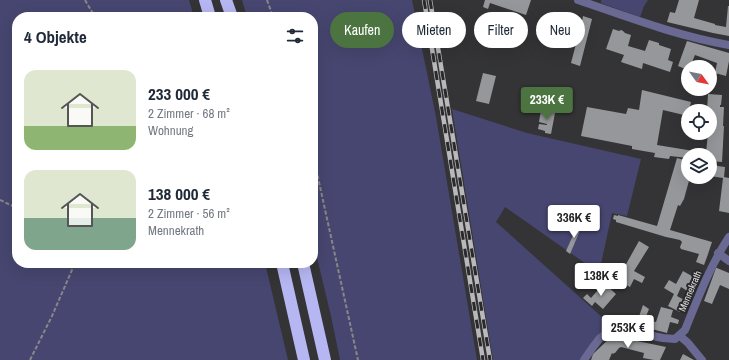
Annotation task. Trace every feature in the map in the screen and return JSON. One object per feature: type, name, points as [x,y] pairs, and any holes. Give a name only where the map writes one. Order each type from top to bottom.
[{"type":"highway","points":[[205,0],[209,12]]},
{"type":"highway","points":[[226,0],[230,12]]},
{"type":"highway","points":[[283,268],[304,360]]},
{"type":"highway","points":[[304,268],[325,360]]},
{"type":"street","points":[[578,0],[679,33],[729,45]]},
{"type":"street","name":"Mennekrath","points":[[680,336],[685,330],[704,282],[718,253],[729,237]]},
{"type":"street","points":[[718,253],[729,261]]},
{"type":"street","points":[[584,360],[600,338],[610,331],[620,330],[675,339],[680,336],[688,342],[702,360]]},
{"type":"path","points":[[85,0],[92,12]]},
{"type":"path","points":[[267,0],[271,12]]},
{"type":"path","points":[[318,178],[358,360]]},
{"type":"path","points":[[0,200],[12,206]]},
{"type":"path","points":[[30,360],[52,316],[73,268]]},
{"type":"shaded area","points":[[0,0],[189,0],[193,12],[12,12],[12,268],[266,268],[288,360],[0,360]]},
{"type":"shaded area","points":[[242,0],[412,0],[414,12],[402,12],[402,48],[422,48],[436,117],[477,360],[340,360],[318,262],[318,12],[246,12]]},
{"type":"shaded area","points":[[601,0],[648,0],[640,17],[601,3]]},
{"type":"shaded area","points":[[452,109],[527,133],[641,159],[627,216],[612,213],[599,273],[505,207],[496,222],[613,327],[582,360],[493,360]]},
{"type":"building","points":[[485,0],[531,0],[527,12],[517,12],[490,3],[488,9],[483,7]]},
{"type":"building","points":[[679,0],[699,0],[694,18],[726,27],[729,6],[729,36],[667,22],[670,12],[675,13]]},
{"type":"building","points":[[585,17],[592,19],[585,46]]},
{"type":"building","points":[[613,29],[619,31],[621,30],[631,35],[628,46],[645,51],[649,40],[671,49],[668,60],[673,62],[670,72],[643,63],[642,69],[621,62],[624,55],[606,49]]},
{"type":"building","points":[[687,41],[729,53],[726,76],[717,74],[717,60],[709,60],[695,55],[693,60],[681,60],[681,67],[678,66]]},
{"type":"building","points":[[575,48],[585,48],[580,66],[571,63]]},
{"type":"building","points":[[483,73],[496,76],[489,104],[476,101]]},
{"type":"building","points":[[642,90],[691,102],[691,104],[681,104],[681,114],[663,110],[657,145],[681,149],[681,157],[670,156],[669,159],[654,157],[655,153],[632,149],[632,146],[581,136],[587,107],[626,114],[628,108],[639,110]]},
{"type":"building","points":[[717,95],[722,95],[720,107],[724,107],[722,162],[717,162],[717,148],[706,148],[707,140],[717,140],[717,104],[707,104],[708,96],[717,96]]},
{"type":"building","points":[[541,110],[555,113],[551,134],[545,133],[545,131],[538,129],[539,124],[547,125],[539,122]]},
{"type":"building","points":[[677,158],[681,159],[681,184],[688,184],[684,199],[680,206],[678,205],[670,230],[712,242],[704,265],[696,262],[699,254],[681,249],[680,247],[682,242],[680,240],[616,222],[616,220],[613,219],[614,215],[618,215],[657,226]]},
{"type":"building","points":[[717,166],[725,167],[724,177],[729,178],[729,213],[719,211],[723,178],[717,177]]},
{"type":"building","points":[[578,224],[582,226],[570,254],[566,251]]},
{"type":"building","points":[[639,241],[649,247],[634,271],[645,277],[642,283],[634,279],[630,287],[619,281],[627,267],[625,266]]},
{"type":"building","points":[[717,268],[729,273],[729,289],[720,285],[712,304],[704,301]]},
{"type":"building","points":[[683,271],[697,279],[689,292],[681,287],[677,296],[686,301],[680,312],[668,306],[674,294],[664,288],[669,280],[676,284]]},
{"type":"building","points":[[604,283],[616,294],[603,309],[595,302],[592,306],[583,298],[587,294],[591,298]]},
{"type":"building","points":[[643,305],[649,309],[645,319],[656,322],[661,307],[673,310],[671,317],[679,320],[678,324],[670,322],[667,333],[636,325]]},
{"type":"building","points":[[610,338],[628,339],[666,347],[660,360],[643,358],[644,353],[621,347],[615,353],[612,353],[609,360],[591,360],[593,354]]},
{"type":"building","points":[[683,354],[694,360],[680,360]]},
{"type":"railway","points":[[424,0],[483,360]]},
{"type":"railway","points":[[430,0],[490,360]]}]
